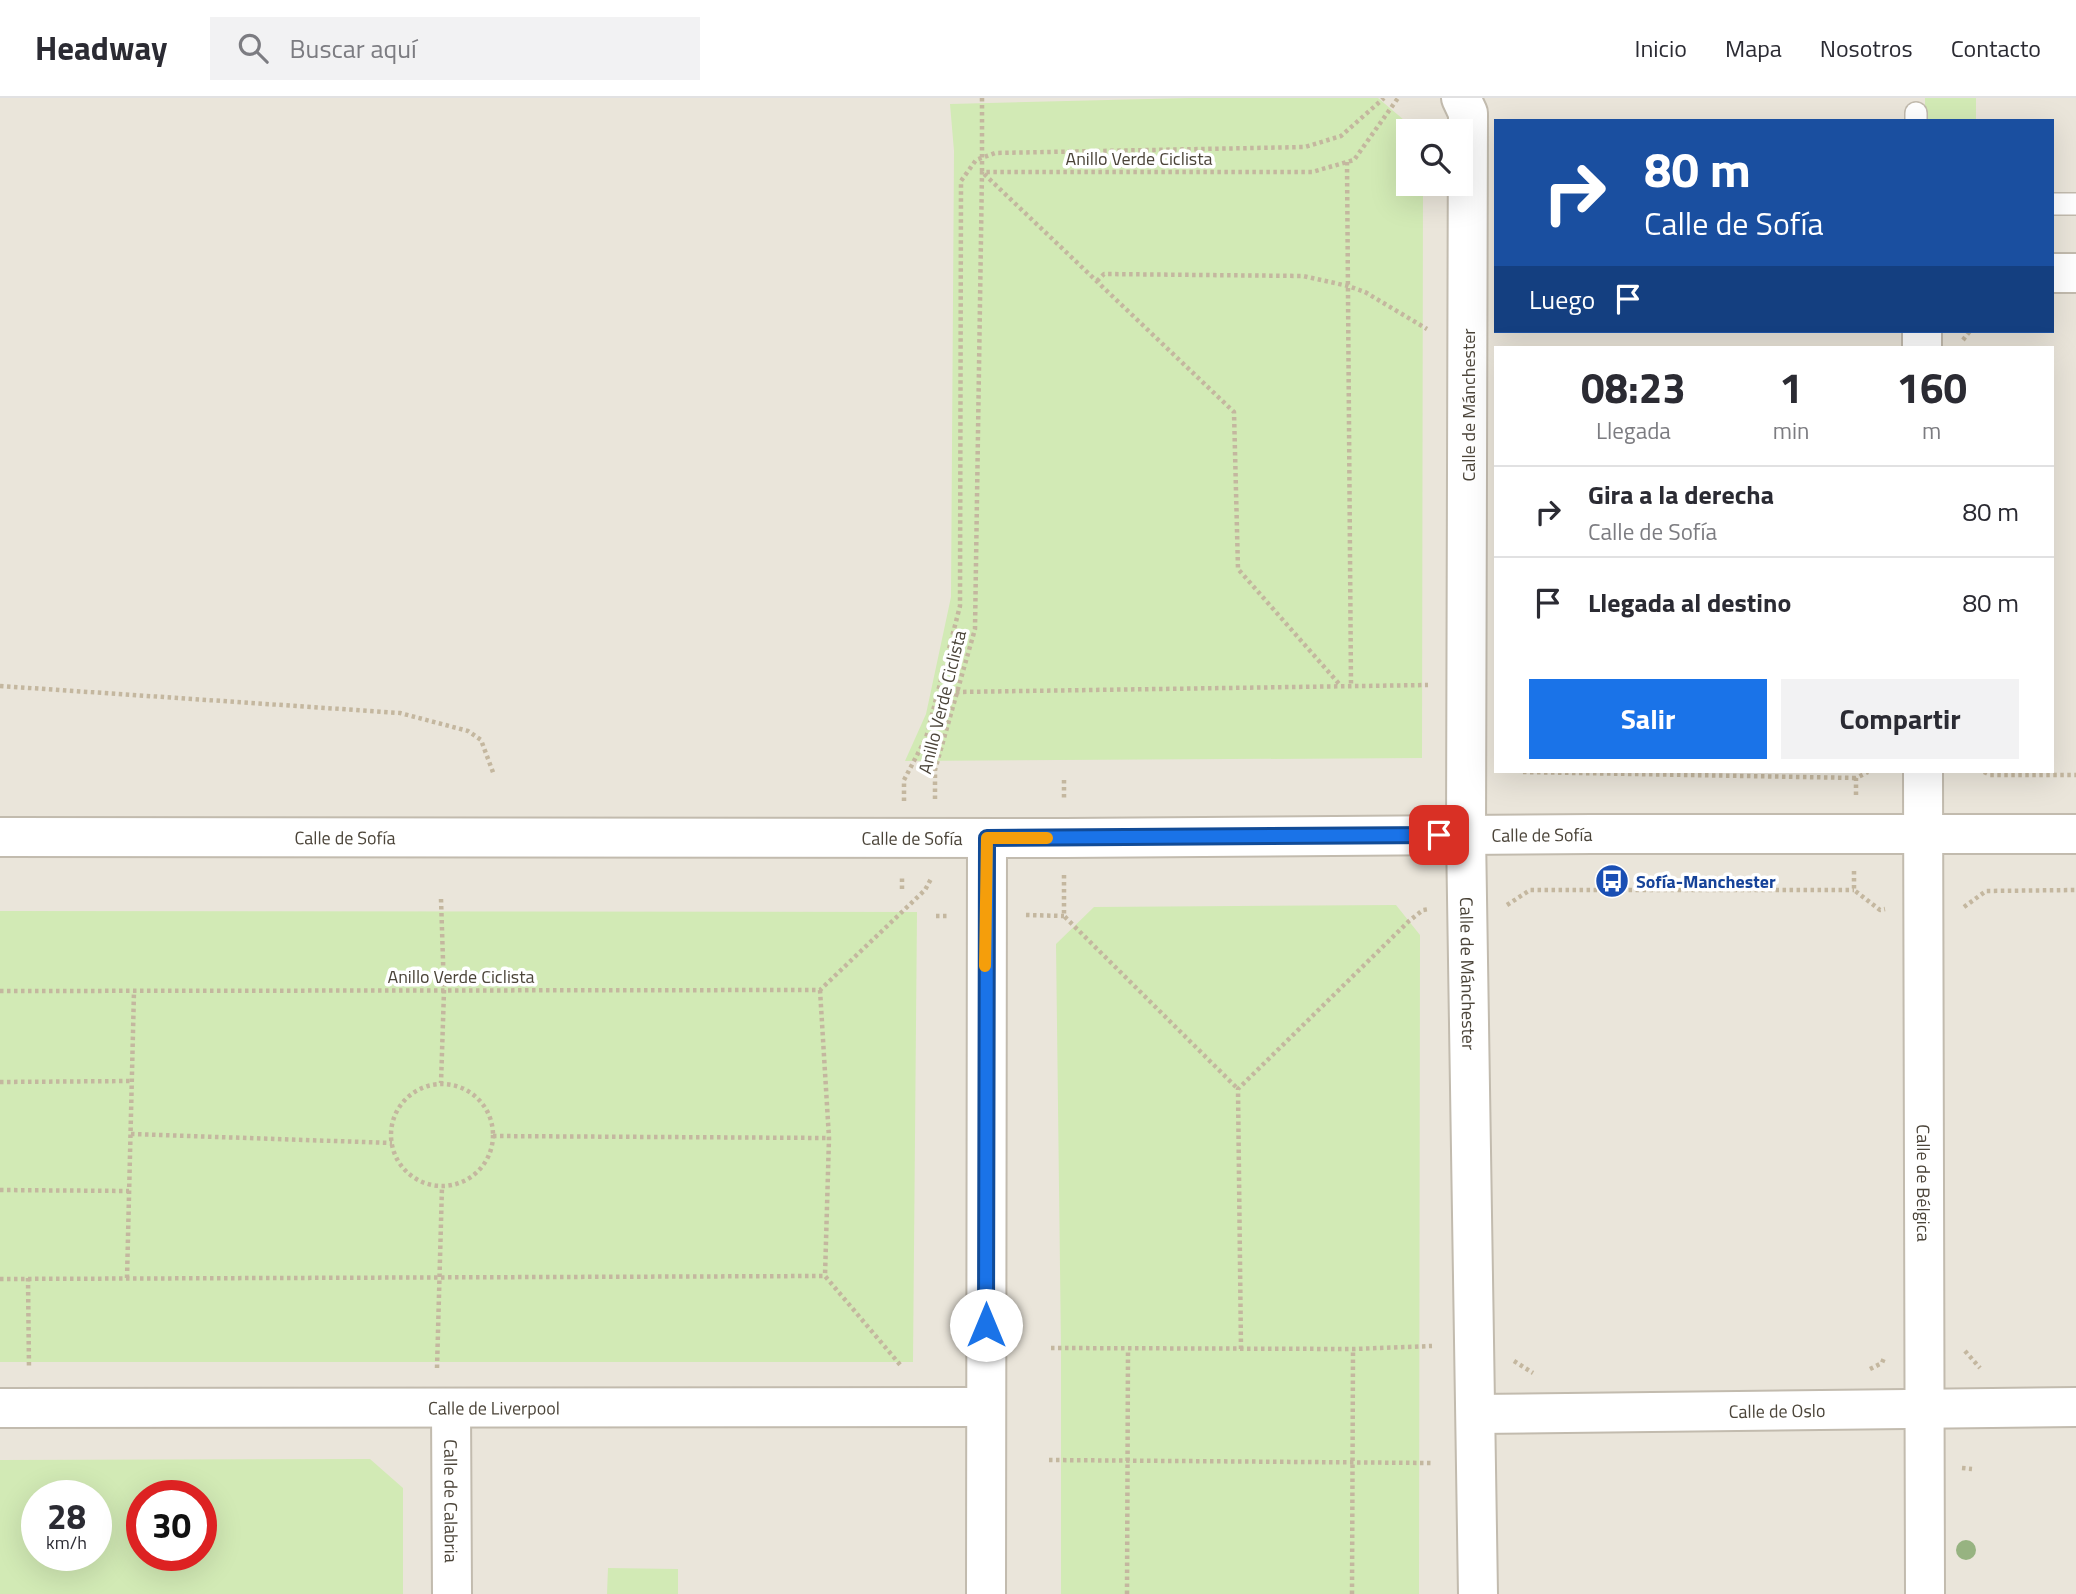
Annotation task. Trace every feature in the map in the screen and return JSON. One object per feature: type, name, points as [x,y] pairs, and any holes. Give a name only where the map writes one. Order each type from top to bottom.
[{"type":"street","name":"Calle de Mánchester","points":[[1461,98],[1468,113],[1483,267],[1469,335],[1466,834],[1478,1594]]},
{"type":"street","points":[[2054,273],[2076,273]]},
{"type":"street","name":"Calle de Bélgica","points":[[1923,773],[1925,1594]]},
{"type":"street","name":"Calle de Sofía","points":[[0,837],[1065,838],[1466,834],[2076,834]]},
{"type":"street","points":[[986,1594],[987,838]]},
{"type":"street","name":"Calle de Liverpool","points":[[0,1408],[986,1407]]},
{"type":"street","name":"Calle de Oslo","points":[[1476,1413],[2076,1407]]},
{"type":"street","name":"Calle de Calabria","points":[[451,1408],[452,1594]]},
{"type":"lane","points":[[2054,204],[2076,204]]},
{"type":"path","points":[[982,98],[982,172],[1234,412],[1238,569],[1341,686]]},
{"type":"path","points":[[904,780],[926,738],[960,606],[961,181],[976,160],[995,153],[1305,147],[1341,136],[1384,98]]},
{"type":"path","points":[[1351,685],[1347,162],[1354,160],[1398,98]]},
{"type":"path","name":"Anillo Verde Ciclista","points":[[0,991],[820,990],[925,890],[934,872],[935,770],[975,629],[982,172],[1312,172],[1347,162]]},
{"type":"path","points":[[1097,281],[1104,274],[1303,276],[1365,292],[1435,334],[1469,335]]},
{"type":"path","points":[[956,692],[1431,685]]},
{"type":"path","points":[[0,686],[400,713],[468,731],[481,740],[494,775]]},
{"type":"path","points":[[1578,773],[1856,778]]},
{"type":"path","points":[[1986,773],[2076,775]]},
{"type":"path","points":[[1064,780],[1064,916],[1238,1089],[1241,1349]]},
{"type":"path","points":[[1504,907],[1530,890],[1854,890]]},
{"type":"path","points":[[1986,891],[2076,890]]},
{"type":"path","points":[[441,899],[444,990],[441,1083]]},
{"type":"path","points":[[1238,1089],[1423,910]]},
{"type":"path","points":[[127,1278],[134,990]]},
{"type":"path","points":[[820,990],[829,1138],[825,1276],[910,1376]]},
{"type":"path","points":[[0,1082],[132,1080]]},
{"type":"path","points":[[441,1083],[458,1086],[473,1093],[492,1119],[494,1136],[484,1166],[472,1177],[457,1184],[442,1186],[424,1183],[409,1174],[398,1160],[392,1143],[392,1125],[398,1109],[409,1096],[424,1087],[441,1083]]},
{"type":"path","points":[[131,1134],[392,1143]]},
{"type":"path","points":[[494,1136],[829,1138]]},
{"type":"path","points":[[437,1369],[442,1186]]},
{"type":"path","points":[[0,1190],[130,1191]]},
{"type":"path","points":[[0,1279],[825,1276]]},
{"type":"path","points":[[28,1278],[29,1368]]},
{"type":"path","points":[[1051,1348],[1353,1349],[1432,1346]]},
{"type":"path","points":[[1127,1594],[1128,1349]]},
{"type":"path","points":[[1352,1594],[1353,1349]]},
{"type":"path","points":[[1964,1350],[1987,1375]]},
{"type":"path","points":[[1863,1372],[1882,1363],[1887,1352]]},
{"type":"path","points":[[1513,1360],[1531,1373],[1545,1373]]},
{"type":"path","points":[[1049,1460],[1432,1463]]},
{"type":"shaded area","points":[[0,98],[2076,98],[2076,1594],[0,1594]]},
{"type":"green space","points":[[1190,98],[1378,98],[1403,119],[1396,119],[1396,196],[1423,196],[1422,758],[905,761],[926,714],[951,597],[954,151],[950,104]]},
{"type":"green space","points":[[1925,98],[1976,98],[1976,119],[1925,119]]},
{"type":"green space","points":[[1396,905],[1420,935],[1419,1594],[1061,1594],[1056,944],[1094,907]]},
{"type":"green space","points":[[0,911],[917,912],[913,1362],[0,1362]]},
{"type":"green space","points":[[370,1459],[403,1488],[403,1594],[0,1594],[0,1460]]},
{"type":"green space","points":[[608,1568],[678,1569],[678,1594],[607,1594]]},
{"type":"slow traffic","points":[[985,966],[987,838],[1047,838]]},
{"type":"place","name":"Sofía-Manchester","points":[[1612,881]]},
{"type":"route","points":[[986,1325],[987,838],[1439,835]]}]
